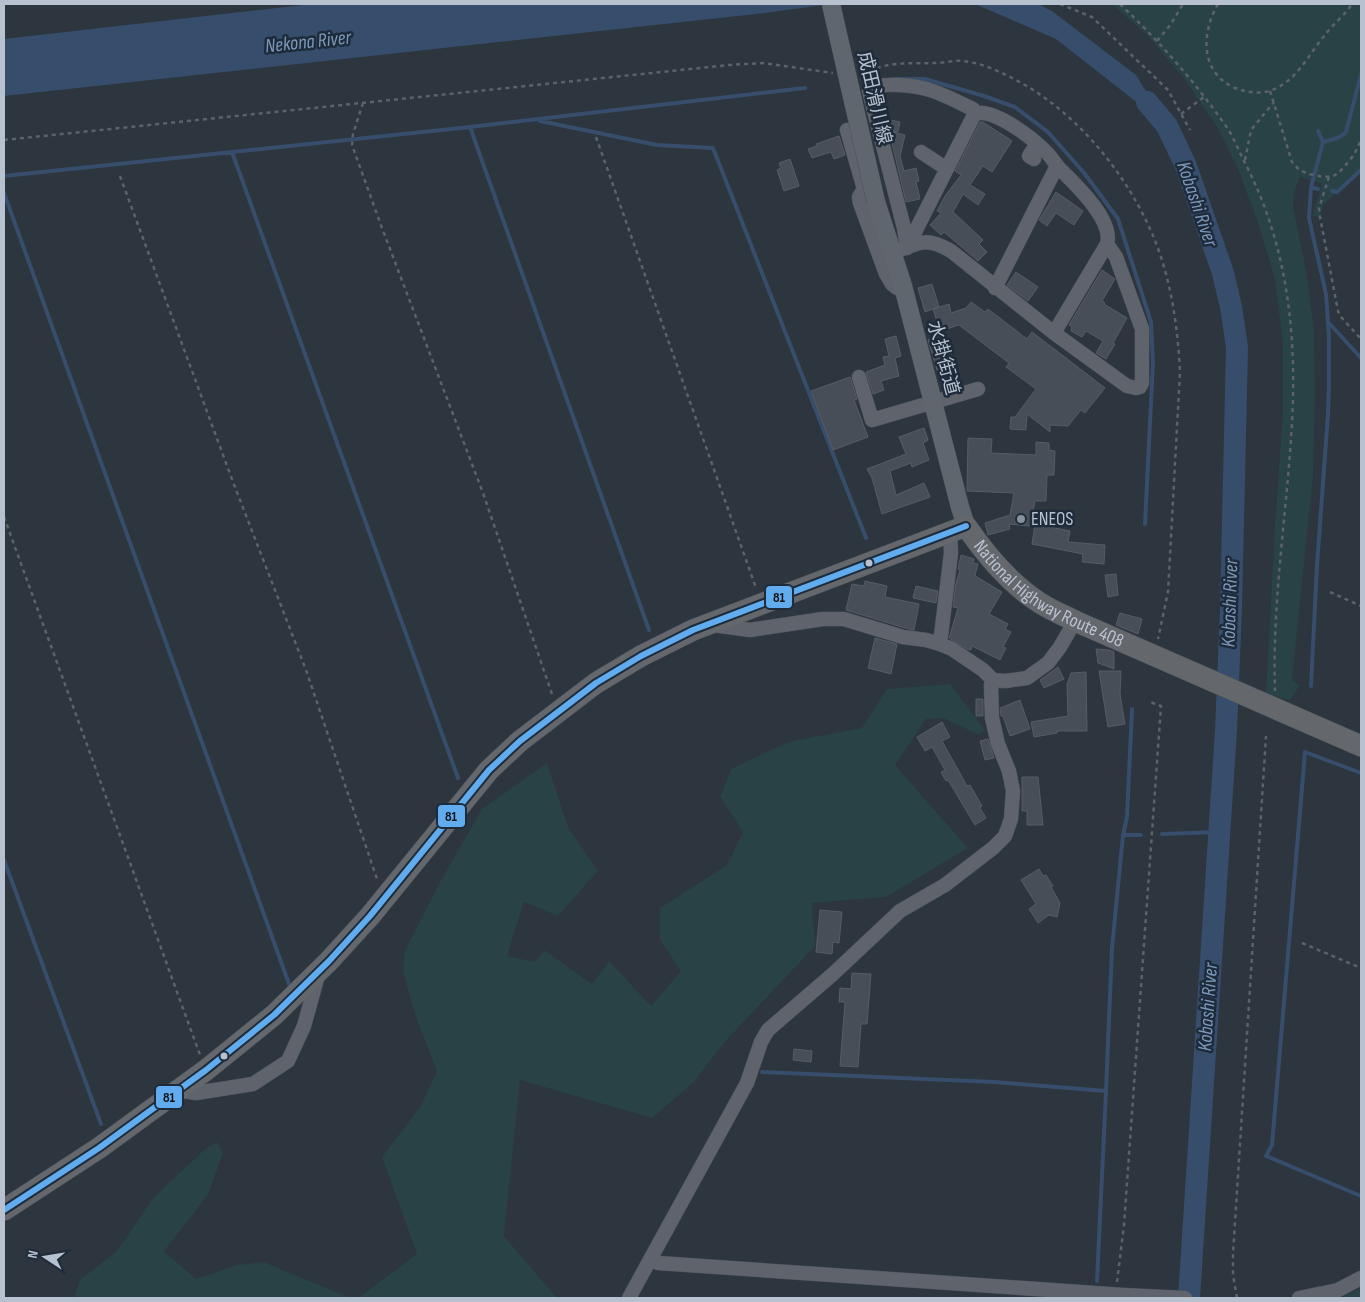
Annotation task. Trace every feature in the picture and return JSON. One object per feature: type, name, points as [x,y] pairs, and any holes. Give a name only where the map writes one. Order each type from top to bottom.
[{"type":"highway","name":"National Highway Route 408","points":[[4,1210],[99,1148],[206,1070],[274,1015],[320,971],[384,899],[489,770],[520,741],[596,683],[641,656],[708,624],[958,529],[1026,593],[1041,604],[1075,621],[1152,654],[1274,702],[1361,746]]},
{"type":"main road","name":"成田滑川線","points":[[831,4],[876,202]]},
{"type":"main road","name":"水掛街道","points":[[876,202],[904,248],[903,286],[960,507],[958,529]]},
{"type":"street","points":[[904,248],[904,228],[869,90],[873,87],[901,85],[933,91],[973,109],[976,113]]},
{"type":"street","points":[[976,113],[981,112],[993,115],[1011,124],[1047,153],[1082,191],[1098,212],[1107,233],[1107,244],[1054,333]]},
{"type":"street","points":[[904,248],[915,232],[976,113]]},
{"type":"street","points":[[847,130],[864,189],[859,197],[860,203],[886,274],[897,288],[903,286]]},
{"type":"street","points":[[1034,159],[1029,156],[1037,144]]},
{"type":"street","points":[[922,152],[946,169]]},
{"type":"street","points":[[995,288],[1057,166]]},
{"type":"street","points":[[904,248],[924,241],[940,244],[1054,333],[1127,386],[1136,388],[1140,387],[1142,383],[1142,329],[1116,257],[1107,244]]},
{"type":"street","points":[[859,377],[872,420],[978,389]]},
{"type":"street","points":[[940,644],[951,554],[958,529]]},
{"type":"street","points":[[708,624],[750,630],[823,619],[844,619],[903,637],[940,644],[952,649],[976,665],[993,680],[1005,682],[1026,678],[1048,663],[1060,648],[1075,621]]},
{"type":"street","points":[[630,1298],[747,1083],[761,1042],[768,1030],[833,974],[900,911],[945,885],[987,853],[1005,836],[1011,818],[1013,791],[1009,770],[998,744],[992,718],[991,685],[993,680]]},
{"type":"street","points":[[179,1090],[196,1093],[253,1084],[288,1061],[304,1026],[320,971]]},
{"type":"street","points":[[651,1258],[658,1263],[1185,1298]]},
{"type":"street","points":[[1299,1298],[1338,1290],[1361,1278]]},
{"type":"path","points":[[1060,4],[1092,17],[1168,90],[1190,130]]},
{"type":"path","points":[[1120,4],[1178,63],[1229,131],[1267,212],[1279,249],[1289,304],[1294,380],[1275,646],[1274,702]]},
{"type":"path","points":[[1157,41],[1171,24],[1183,4]]},
{"type":"path","points":[[1218,4],[1211,15],[1206,42],[1210,66],[1230,86],[1254,93],[1270,91],[1286,83],[1352,4]]},
{"type":"path","points":[[856,77],[886,65],[962,61],[993,68],[1022,83],[1055,104],[1082,130],[1126,185],[1146,219],[1160,256],[1171,294],[1178,337],[1180,372],[1168,592],[1162,622],[1152,654]]},
{"type":"path","points":[[4,140],[737,65],[771,64],[840,74]]},
{"type":"path","points":[[1270,91],[1292,162],[1297,169],[1304,173],[1329,177],[1340,172],[1357,151],[1361,140]]},
{"type":"path","points":[[1181,114],[1204,97]]},
{"type":"path","points":[[1244,162],[1251,130],[1274,102]]},
{"type":"path","points":[[363,103],[353,134],[352,145],[483,493],[550,689],[560,709]]},
{"type":"path","points":[[596,137],[762,604]]},
{"type":"path","points":[[120,176],[233,482],[306,670],[384,899]]},
{"type":"path","points":[[1329,177],[1320,208],[1320,217],[1338,311],[1340,316],[1361,339]]},
{"type":"path","points":[[4,517],[206,1070]]},
{"type":"path","points":[[1330,592],[1361,606]]},
{"type":"path","points":[[1119,1295],[1161,706],[1150,702]]},
{"type":"path","points":[[1237,1298],[1233,1275],[1233,1254],[1266,736]]},
{"type":"path","points":[[1302,943],[1361,968]]},
{"type":"green space","points":[[1112,4],[1361,4],[1361,170],[1323,205],[1320,217],[1312,216],[1322,184],[1300,177],[1294,193],[1293,207],[1306,269],[1314,329],[1315,397],[1313,476],[1292,680],[1300,685],[1290,700],[1266,694],[1283,412],[1283,344],[1275,280],[1258,223],[1238,169],[1217,127],[1182,76],[1147,35]]},
{"type":"green space","points":[[950,684],[985,730],[979,735],[943,718],[926,719],[895,765],[968,848],[886,897],[812,903],[815,946],[723,1044],[694,1082],[652,1118],[520,1080],[504,1236],[557,1298],[358,1298],[417,1254],[382,1157],[420,1107],[437,1071],[414,1012],[403,971],[405,950],[440,882],[482,809],[547,763],[568,827],[598,871],[558,916],[524,902],[507,956],[535,962],[544,950],[592,984],[609,961],[651,1006],[681,971],[660,940],[660,908],[727,865],[743,832],[720,797],[731,769],[788,742],[862,728],[887,689]]},
{"type":"green space","points":[[217,1142],[223,1153],[208,1195],[164,1251],[196,1279],[237,1265],[264,1262],[350,1298],[74,1298],[80,1280],[117,1251],[153,1198],[204,1150]]},
{"type":"green space","points":[[1361,1288],[1361,1298],[1340,1298]]},
{"type":"water","name":"Nekona River","points":[[312,4],[832,4],[756,14],[4,96],[4,39]]},
{"type":"water","points":[[975,4],[1038,4],[1052,11],[1136,75],[1167,126],[1056,39]]},
{"type":"building","points":[[885,119],[900,122],[898,132],[888,130]]},
{"type":"building","points":[[980,122],[983,122],[1012,141],[992,172],[983,166],[970,185],[985,194],[978,205],[963,194],[953,212],[983,240],[979,244],[987,252],[978,261],[944,232],[941,235],[930,225],[941,213],[937,211],[945,196],[961,175],[955,171]]},
{"type":"building","points":[[889,131],[905,135],[900,156],[904,171],[916,168],[919,181],[916,182],[920,199],[906,202]]},
{"type":"building","points":[[839,136],[845,155],[834,159],[831,152],[812,158],[808,149],[817,146],[816,144]]},
{"type":"building","points":[[790,159],[799,186],[784,191],[777,170],[781,168],[779,163]]},
{"type":"building","points":[[1056,192],[1083,211],[1074,225],[1056,213],[1047,226],[1039,220]]},
{"type":"building","points":[[1102,270],[1115,279],[1102,301],[1127,318],[1106,359],[1096,353],[1103,341],[1086,331],[1082,337],[1071,331],[1072,327],[1069,325]]},
{"type":"building","points":[[1016,272],[1038,287],[1028,301],[1007,285]]},
{"type":"building","points":[[932,284],[939,307],[925,312],[918,288]]},
{"type":"building","points":[[971,302],[985,312],[988,309],[1027,339],[1032,332],[1105,388],[1085,413],[1081,410],[1068,426],[1050,425],[1050,432],[1027,414],[1026,430],[1010,429],[1011,417],[1015,417],[1036,389],[1006,367],[1009,363],[959,325],[940,331],[933,309],[949,304],[951,313],[966,308]]},
{"type":"building","points":[[945,334],[954,365],[937,370],[928,340]]},
{"type":"building","points":[[896,336],[901,356],[895,358],[899,376],[881,381],[884,390],[873,394],[866,372],[885,365],[883,357],[889,356],[885,339]]},
{"type":"building","points":[[850,377],[857,399],[854,400],[868,437],[833,450],[811,391]]},
{"type":"building","points":[[924,428],[928,440],[923,443],[929,460],[912,467],[911,463],[890,471],[896,495],[924,483],[930,497],[882,514],[872,478],[867,469],[906,454],[899,437]]},
{"type":"building","points":[[968,438],[992,439],[991,453],[1036,455],[1036,442],[1049,443],[1049,450],[1055,451],[1054,475],[1047,475],[1046,501],[1035,501],[1030,526],[1009,524],[1010,529],[988,535],[985,523],[1010,515],[1014,493],[967,491]]},
{"type":"building","points":[[1035,524],[1070,531],[1068,542],[1105,545],[1104,564],[1082,562],[1083,554],[1032,544]]},
{"type":"building","points":[[961,555],[974,559],[973,563],[978,564],[975,575],[1002,592],[989,614],[1008,624],[1005,629],[1011,632],[1003,647],[1006,648],[1000,660],[972,646],[971,650],[967,649],[949,638],[958,608],[953,607]]},
{"type":"building","points":[[1116,574],[1118,595],[1108,597],[1105,575]]},
{"type":"building","points":[[865,581],[887,586],[885,597],[919,604],[914,630],[846,610],[852,584],[864,586]]},
{"type":"building","points":[[916,586],[938,591],[936,603],[913,598]]},
{"type":"building","points":[[1120,613],[1142,619],[1138,634],[1116,625]]},
{"type":"building","points":[[875,638],[897,644],[891,674],[868,668]]},
{"type":"building","points":[[1096,649],[1114,652],[1114,669],[1098,663]]},
{"type":"building","points":[[1058,667],[1064,679],[1044,688],[1040,680]]},
{"type":"building","points":[[1099,671],[1121,671],[1120,694],[1125,724],[1108,727]]},
{"type":"building","points":[[1086,672],[1087,731],[1057,731],[1057,733],[1034,737],[1031,722],[1068,716],[1067,684],[1071,673]]},
{"type":"building","points":[[976,699],[983,699],[983,716],[976,716]]},
{"type":"building","points":[[1020,700],[1030,729],[1010,736],[1003,716],[1001,716],[1000,708]]},
{"type":"building","points":[[942,722],[950,737],[942,741],[967,786],[970,785],[982,806],[980,808],[986,818],[975,825],[948,780],[946,781],[941,772],[945,770],[932,747],[925,751],[917,737]]},
{"type":"building","points":[[988,739],[994,758],[985,760],[980,741]]},
{"type":"building","points":[[1022,777],[1038,777],[1043,825],[1027,825],[1027,811],[1022,811]]},
{"type":"building","points":[[1039,869],[1043,876],[1046,875],[1053,886],[1051,887],[1060,903],[1057,917],[1049,915],[1038,923],[1029,909],[1036,904],[1021,880]]},
{"type":"building","points":[[820,910],[842,912],[839,943],[833,942],[832,954],[816,952]]},
{"type":"building","points":[[852,973],[871,974],[867,1024],[861,1024],[858,1067],[840,1066],[845,1002],[839,1002],[840,988],[851,989]]},
{"type":"building","points":[[794,1049],[812,1051],[811,1062],[793,1060]]},
{"type":"waterway","points":[[1323,142],[1346,132],[1361,75]]},
{"type":"waterway","points":[[897,79],[925,79],[1015,107],[1048,132],[1085,174],[1118,219],[1151,322],[1153,362],[1145,524]]},
{"type":"waterway","points":[[4,176],[470,127],[805,88]]},
{"type":"waterway","name":"Kobashi River","points":[[1147,102],[1167,126],[1186,166],[1223,273],[1231,307],[1237,347],[1231,609],[1226,730],[1189,1298]]},
{"type":"waterway","points":[[540,121],[657,145],[713,148],[866,538]]},
{"type":"waterway","points":[[470,127],[649,630]]},
{"type":"waterway","points":[[1311,686],[1329,384],[1329,337],[1326,294],[1309,218],[1311,187],[1323,142],[1318,131]]},
{"type":"waterway","points":[[232,152],[458,778]]},
{"type":"waterway","points":[[1332,191],[1337,192],[1361,170]]},
{"type":"waterway","points":[[1311,187],[1318,189]]},
{"type":"waterway","points":[[4,193],[289,984]]},
{"type":"waterway","points":[[1329,323],[1361,358]]},
{"type":"waterway","points":[[1123,835],[1127,817],[1132,709]]},
{"type":"waterway","points":[[1361,773],[1305,752],[1272,1145],[1266,1156],[1361,1196]]},
{"type":"waterway","points":[[1162,834],[1219,832]]},
{"type":"waterway","points":[[762,1072],[994,1082],[1106,1091],[1112,948],[1123,835],[1141,835]]},
{"type":"waterway","points":[[4,860],[101,1124]]},
{"type":"waterway","points":[[1097,1281],[1106,1091]]},
{"type":"transit line","name":"81","points":[[4,1210],[99,1148],[206,1070],[274,1015],[329,961],[370,916],[489,770],[520,741],[596,683],[641,656],[693,630],[966,526]]},
{"type":"place","name":"ENEOS","points":[[1021,519]]}]
